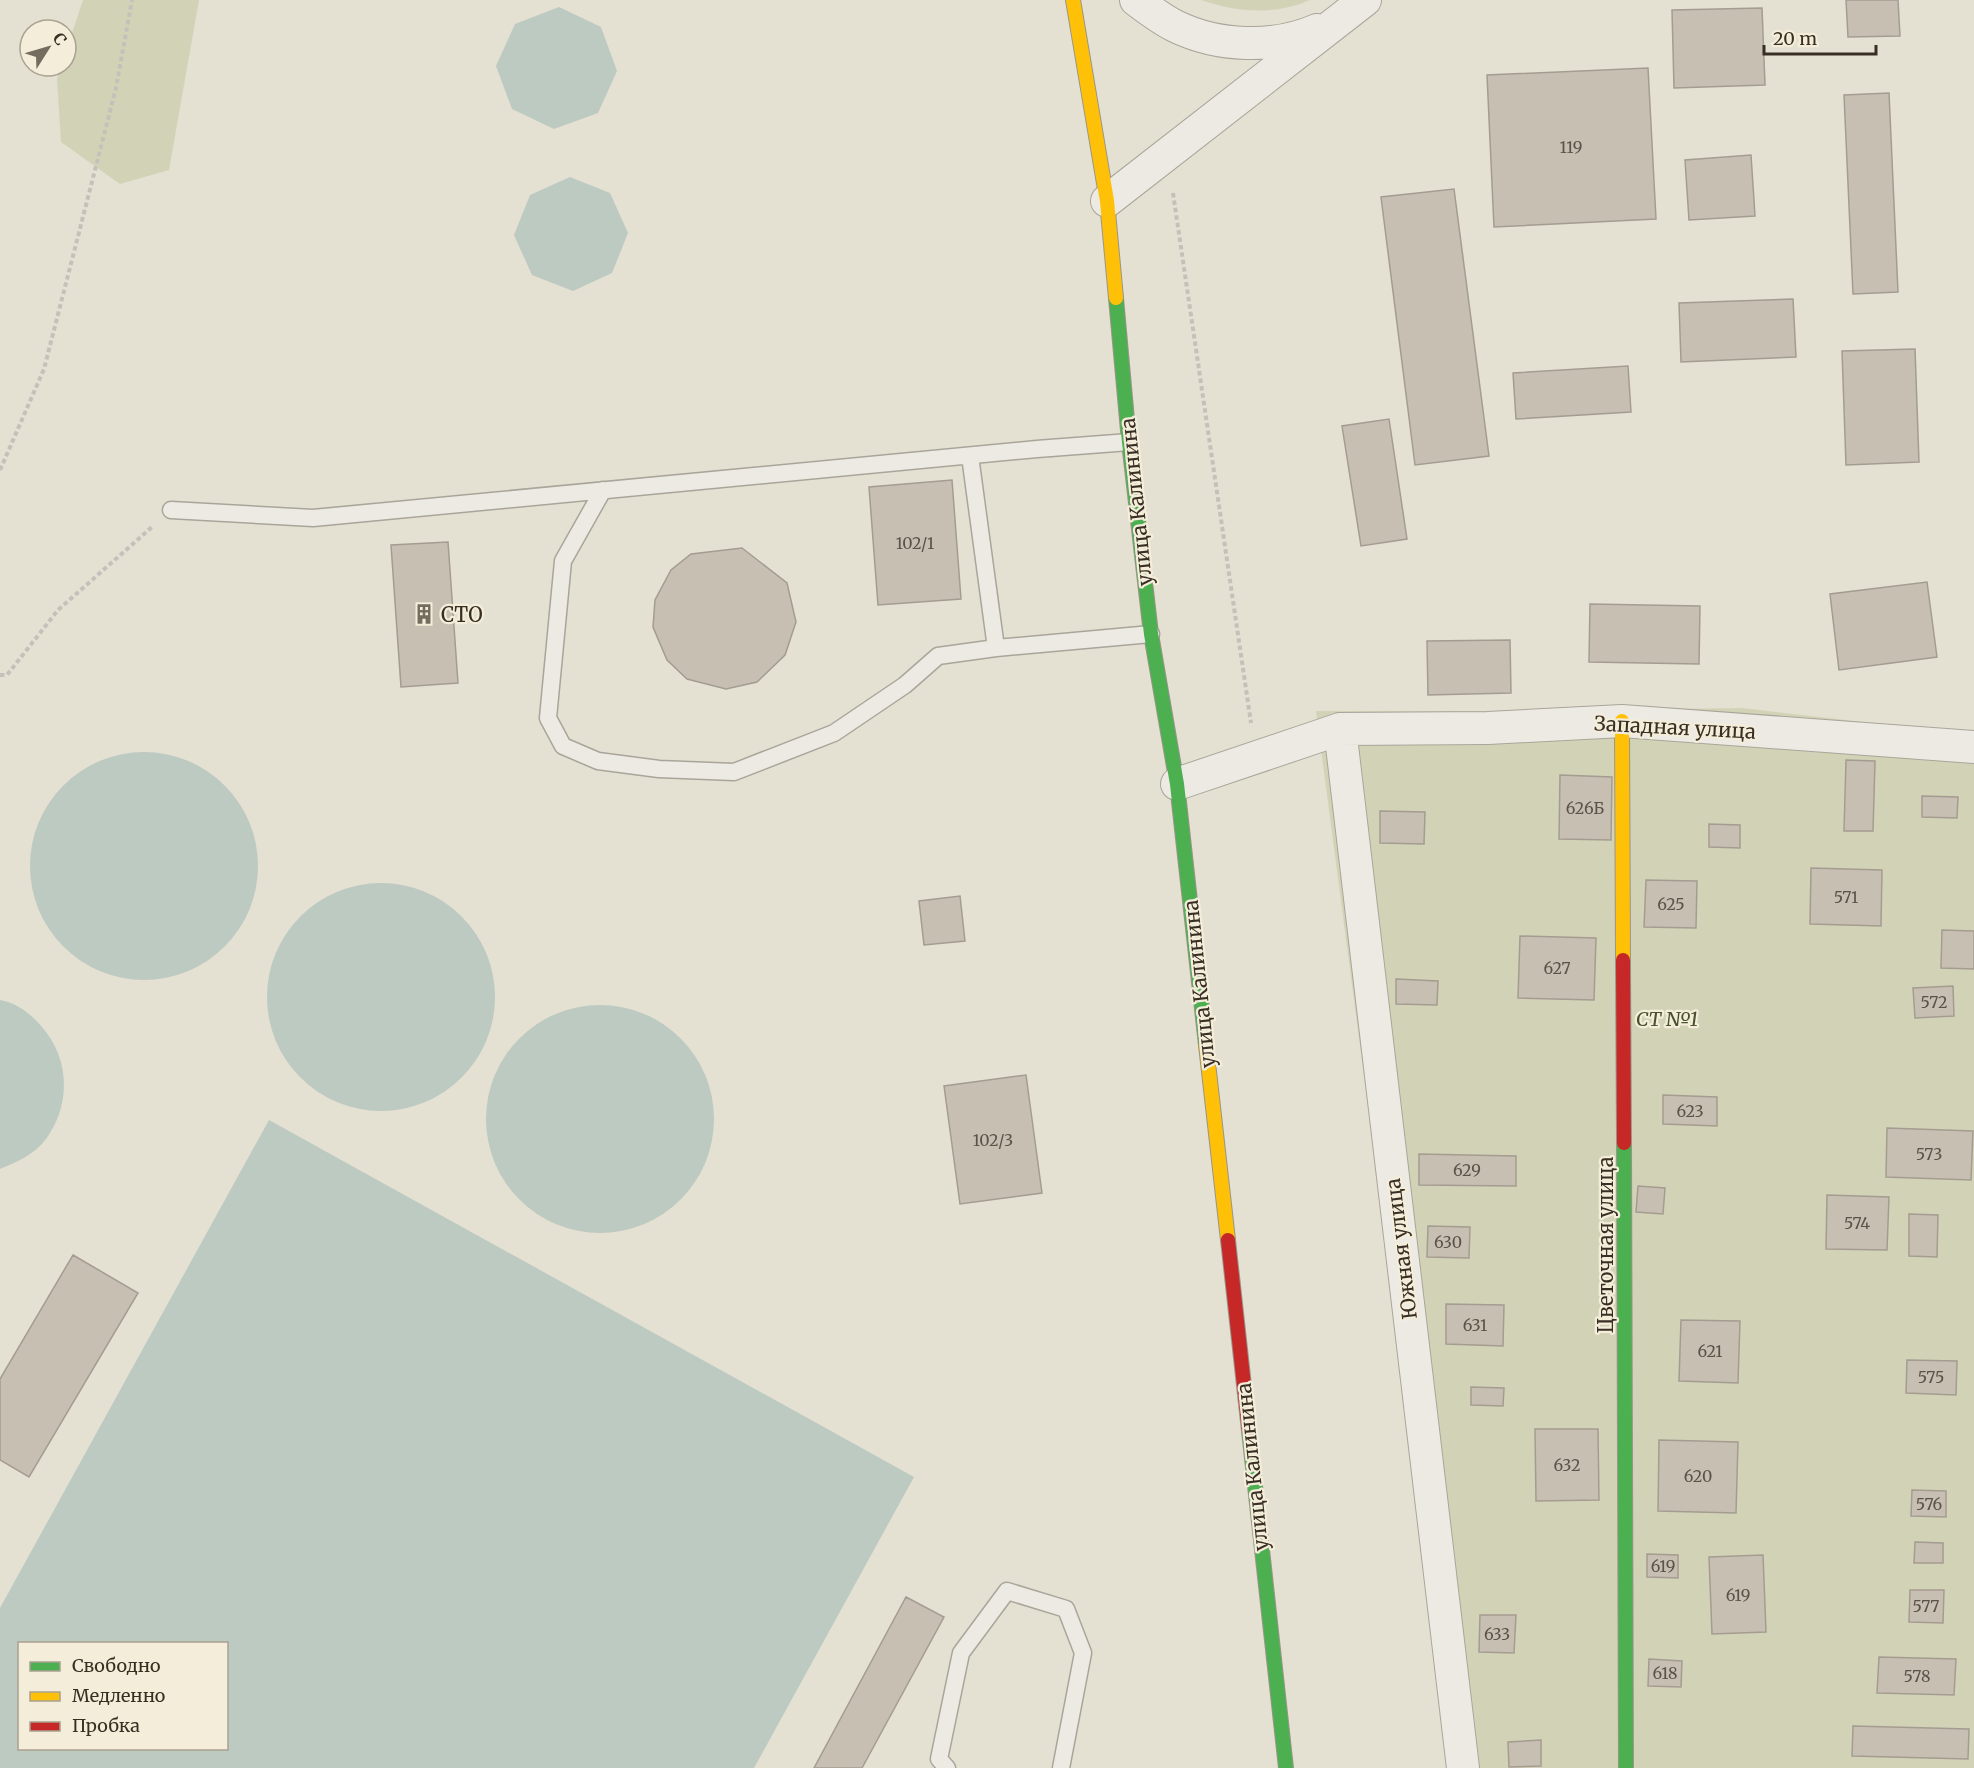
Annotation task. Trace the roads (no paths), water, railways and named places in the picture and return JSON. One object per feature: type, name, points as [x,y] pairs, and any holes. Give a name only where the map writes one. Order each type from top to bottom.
[{"type":"street","name":"улица Калинина","points":[[1073,0],[1107,201],[1129,442],[1151,634],[1177,784],[1286,1768]]},
{"type":"street","points":[[1136,0],[1175,26],[1205,37],[1236,43],[1283,40],[1313,32],[1353,9],[1376,0]]},
{"type":"street","points":[[1107,201],[1353,9]]},
{"type":"street","name":"Западная улица","points":[[1177,784],[1340,729],[1488,728],[1623,721],[1974,747]]},
{"type":"street","name":"Цветочная улица","points":[[1623,721],[1626,1768]]},
{"type":"street","name":"Южная улица","points":[[1340,729],[1463,1768]]},
{"type":"lane","points":[[171,510],[313,518],[1129,442]]},
{"type":"lane","points":[[970,456],[996,648]]},
{"type":"lane","points":[[603,490],[563,561],[548,718],[564,746],[598,761],[659,769],[734,771],[834,733],[905,685],[938,656],[996,648],[1151,634]]},
{"type":"lane","points":[[947,1768],[939,1760],[962,1653],[1007,1591],[1066,1609],[1083,1653],[1061,1768]]},
{"type":"place","name":"СТО","points":[[424,614]]},
{"type":"park label","name":"СТ №1","points":[[1667,1018]]}]
